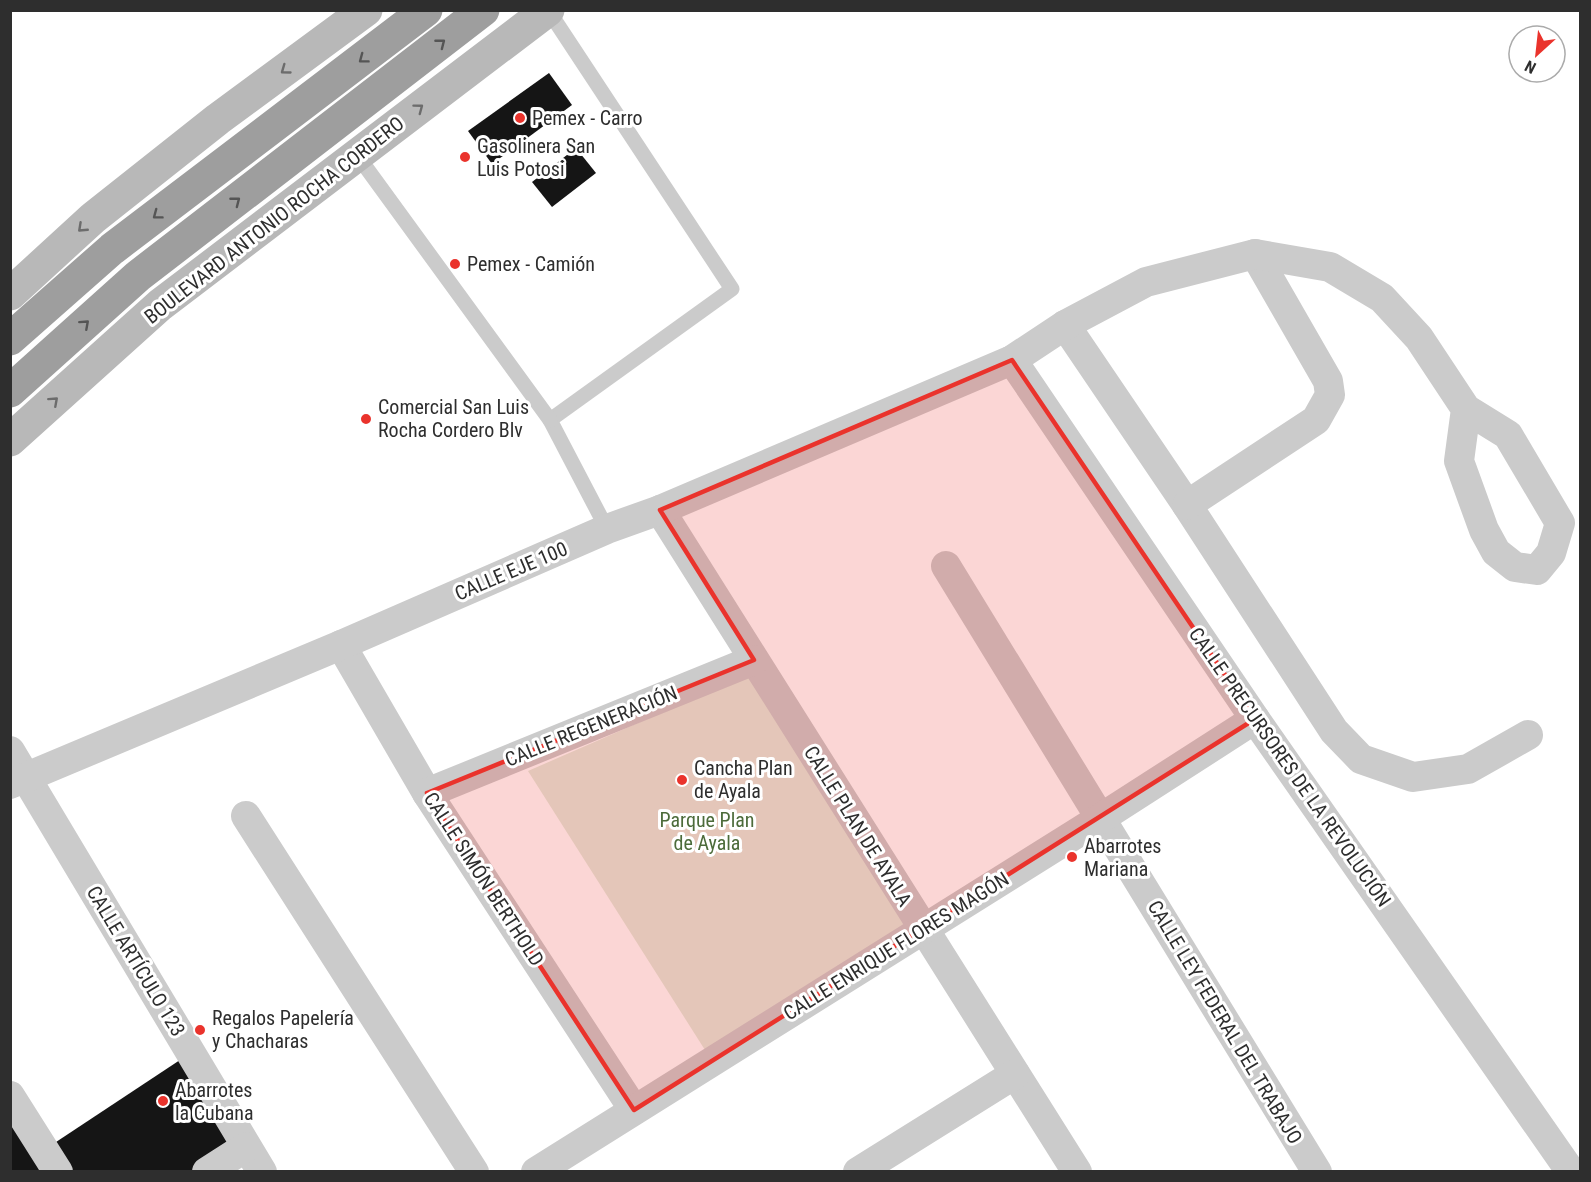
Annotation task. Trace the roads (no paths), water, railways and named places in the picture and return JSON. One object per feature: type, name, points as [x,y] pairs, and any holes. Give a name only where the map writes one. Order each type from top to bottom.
[{"type":"highway","points":[[10,339],[112,249],[426,10]]},
{"type":"highway","name":"BOULEVARD ANTONIO ROCHA CORDERO","points":[[10,391],[138,276],[483,10]]},
{"type":"main road","points":[[10,294],[93,218],[218,119],[366,10]]},
{"type":"main road","name":"BOULEVARD ANTONIO ROCHA CORDERO","points":[[10,440],[160,305],[548,10]]},
{"type":"street","name":"CALLE EJE 100","points":[[19,781],[341,645],[607,529],[660,510],[1012,360],[1065,326],[1146,282],[1255,254]]},
{"type":"street","points":[[1255,254],[1330,267],[1382,298],[1419,338],[1466,409],[1508,435],[1560,523],[1551,553],[1537,570],[1515,567],[1496,552],[1484,530],[1459,461],[1466,409]]},
{"type":"street","points":[[1187,505],[1316,420],[1330,395],[1328,381],[1255,254]]},
{"type":"street","points":[[1065,326],[1187,505],[1334,731],[1361,759],[1413,777],[1468,769],[1528,735]]},
{"type":"street","name":"CALLE PRECURSORES DE LA REVOLUCIÓN","points":[[1012,360],[1255,718],[1571,1172]]},
{"type":"street","name":"CALLE PLAN DE AYALA","points":[[660,510],[1077,1172]]},
{"type":"street","name":"CALLE LEY FEDERAL DEL TRABAJO","points":[[946,566],[1317,1172]]},
{"type":"street","name":"CALLE SIMÓN BERTHOLD","points":[[341,645],[427,793],[634,1110]]},
{"type":"street","name":"CALLE REGENERACIÓN","points":[[427,793],[754,660]]},
{"type":"street","name":"CALLE ENRIQUE FLORES MAGÓN","points":[[536,1172],[1101,818],[1255,718]]},
{"type":"street","name":"CALLE ARTÍCULO 123","points":[[10,751],[19,781],[262,1172]]},
{"type":"street","points":[[246,816],[474,1172]]},
{"type":"street","points":[[858,1172],[1015,1074]]},
{"type":"street","points":[[10,1096],[58,1172]]},
{"type":"street","points":[[207,1172],[246,1147]]},
{"type":"lane","points":[[548,10],[732,289],[550,420]]},
{"type":"lane","points":[[357,155],[550,420],[607,529]]},
{"type":"place","name":"Pemex - Carro","points":[[520,118]]},
{"type":"place","name":"Gasolinera San Luis Potosi","points":[[465,157]]},
{"type":"place","name":"Pemex - Camión","points":[[455,264]]},
{"type":"place","name":"Comercial San Luis Rocha Cordero Blv","points":[[366,419]]},
{"type":"place","name":"Cancha Plan de Ayala","points":[[682,780]]},
{"type":"place","name":"Abarrotes Mariana","points":[[1072,857]]},
{"type":"place","name":"Regalos Papelería y Chacharas","points":[[200,1030]]},
{"type":"place","name":"Abarrotes la Cubana","points":[[163,1101]]},
{"type":"park label","name":"Parque Plan de Ayala","points":[[707,832]]}]
